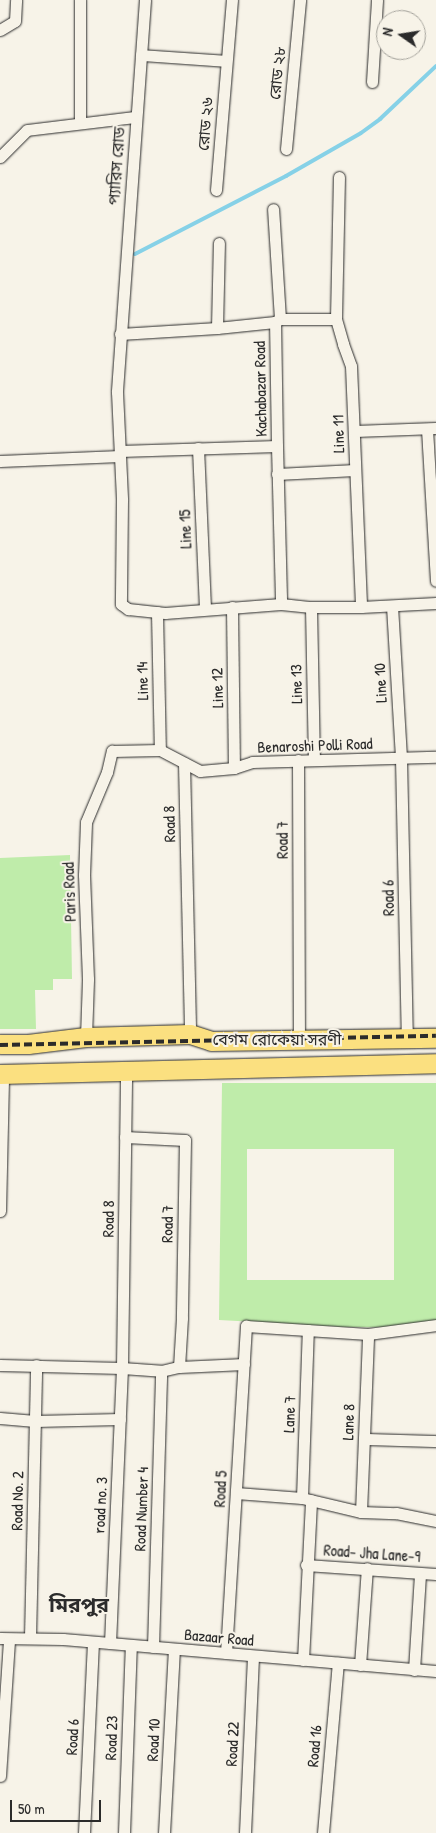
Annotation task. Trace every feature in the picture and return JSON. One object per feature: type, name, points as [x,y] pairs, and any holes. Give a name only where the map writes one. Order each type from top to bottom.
[{"type":"main road","name":"বেগম রোকেয়া সরণী","points":[[0,1044],[28,1044],[86,1037],[190,1034],[211,1041],[436,1038]]},
{"type":"main road","name":"বেগম রোকেয়া সরণী","points":[[2,1074],[436,1063]]},
{"type":"street","points":[[0,30],[15,21],[16,0]]},
{"type":"street","points":[[80,0],[80,123]]},
{"type":"street","name":"প্যারিস রোড","points":[[145,0],[135,117],[117,392],[120,454],[121,604],[128,609],[157,612]]},
{"type":"street","name":"রোড ২৬","points":[[216,190],[232,0]]},
{"type":"street","name":"রোড ২৮","points":[[286,149],[300,0]]},
{"type":"street","points":[[372,82],[377,0]]},
{"type":"street","points":[[141,55],[226,61]]},
{"type":"street","points":[[0,157],[27,130],[135,117]]},
{"type":"street","points":[[0,150],[0,157]]},
{"type":"street","points":[[120,334],[217,328],[277,320],[336,319],[339,178]]},
{"type":"street","name":"Kachabazar Road","points":[[0,461],[198,448],[277,446],[277,320],[273,208]]},
{"type":"street","points":[[217,328],[219,243]]},
{"type":"street","name":"Line 11","points":[[336,319],[353,374],[361,607]]},
{"type":"street","points":[[354,431],[431,428],[436,581]]},
{"type":"street","points":[[277,446],[281,604]]},
{"type":"street","name":"Line 15","points":[[198,448],[204,609]]},
{"type":"street","points":[[277,474],[355,470]]},
{"type":"street","points":[[157,612],[281,604],[311,607],[361,607],[436,603]]},
{"type":"street","name":"Line 10","points":[[392,606],[401,758]]},
{"type":"street","name":"Line 12","points":[[232,607],[234,768]]},
{"type":"street","name":"Line 13","points":[[311,607],[314,760]]},
{"type":"street","name":"Line 14","points":[[157,612],[160,750]]},
{"type":"street","name":"Benaroshi Polli Road","points":[[112,751],[160,750],[200,771],[234,768],[252,762],[436,757]]},
{"type":"street","name":"Paris Road","points":[[86,1037],[88,979],[84,875],[86,822],[107,772],[112,751]]},
{"type":"street","name":"Road 6","points":[[401,758],[407,1038]]},
{"type":"street","name":"Road 7","points":[[298,760],[299,1040]]},
{"type":"street","name":"Road 8","points":[[184,763],[190,1034]]},
{"type":"street","name":"Road 8","points":[[122,1368],[126,1071]]},
{"type":"street","points":[[0,1211],[2,1074]]},
{"type":"street","name":"Road 7","points":[[125,1137],[185,1140],[179,1367]]},
{"type":"street","points":[[308,1330],[368,1334],[436,1325]]},
{"type":"street","name":"Road 5","points":[[226,1653],[246,1326],[308,1330]]},
{"type":"street","name":"Lane 7","points":[[307,1499],[308,1330]]},
{"type":"street","name":"Lane 8","points":[[361,1512],[368,1334]]},
{"type":"street","points":[[0,1365],[122,1368],[162,1372],[179,1367],[244,1364]]},
{"type":"street","name":"Road No. 2","points":[[30,1638],[36,1365]]},
{"type":"street","name":"road no. 3","points":[[110,1643],[122,1368]]},
{"type":"street","name":"Road Number 4","points":[[153,1647],[162,1372]]},
{"type":"street","points":[[0,1418],[35,1421],[120,1419]]},
{"type":"street","points":[[364,1438],[436,1440]]},
{"type":"street","points":[[236,1494],[307,1499],[361,1512],[396,1513],[436,1521]]},
{"type":"street","points":[[303,1660],[307,1499]]},
{"type":"street","name":"Road- Jha Lane-9","points":[[306,1565],[436,1574]]},
{"type":"street","points":[[360,1665],[367,1568]]},
{"type":"street","points":[[414,1670],[420,1574]]},
{"type":"street","name":"Bazaar Road","points":[[5,1639],[30,1638],[110,1643],[436,1672]]},
{"type":"street","points":[[0,1776],[5,1639]]},
{"type":"street","name":"Road 6","points":[[84,1833],[93,1642]]},
{"type":"street","name":"Road 23","points":[[124,1833],[131,1645]]},
{"type":"street","name":"Road 10","points":[[164,1833],[174,1649]]},
{"type":"street","name":"Road 22","points":[[245,1833],[253,1656]]},
{"type":"street","name":"Road 16","points":[[323,1833],[338,1663]]},
{"type":"green space","points":[[70,855],[72,979],[53,979],[53,990],[35,990],[36,1029],[0,1029],[0,858]]},
{"type":"green space","points":[[222,1083],[436,1083],[436,1328],[341,1327],[219,1320]],"holes":[[[247,1149],[394,1149],[394,1280],[247,1280]]]},
{"type":"waterway","points":[[135,254],[286,176],[361,133],[380,119],[436,66]]},
{"type":"railway","points":[[0,1045],[436,1036]]},
{"type":"district","name":"মিরপুর","points":[[79,1605]]}]
